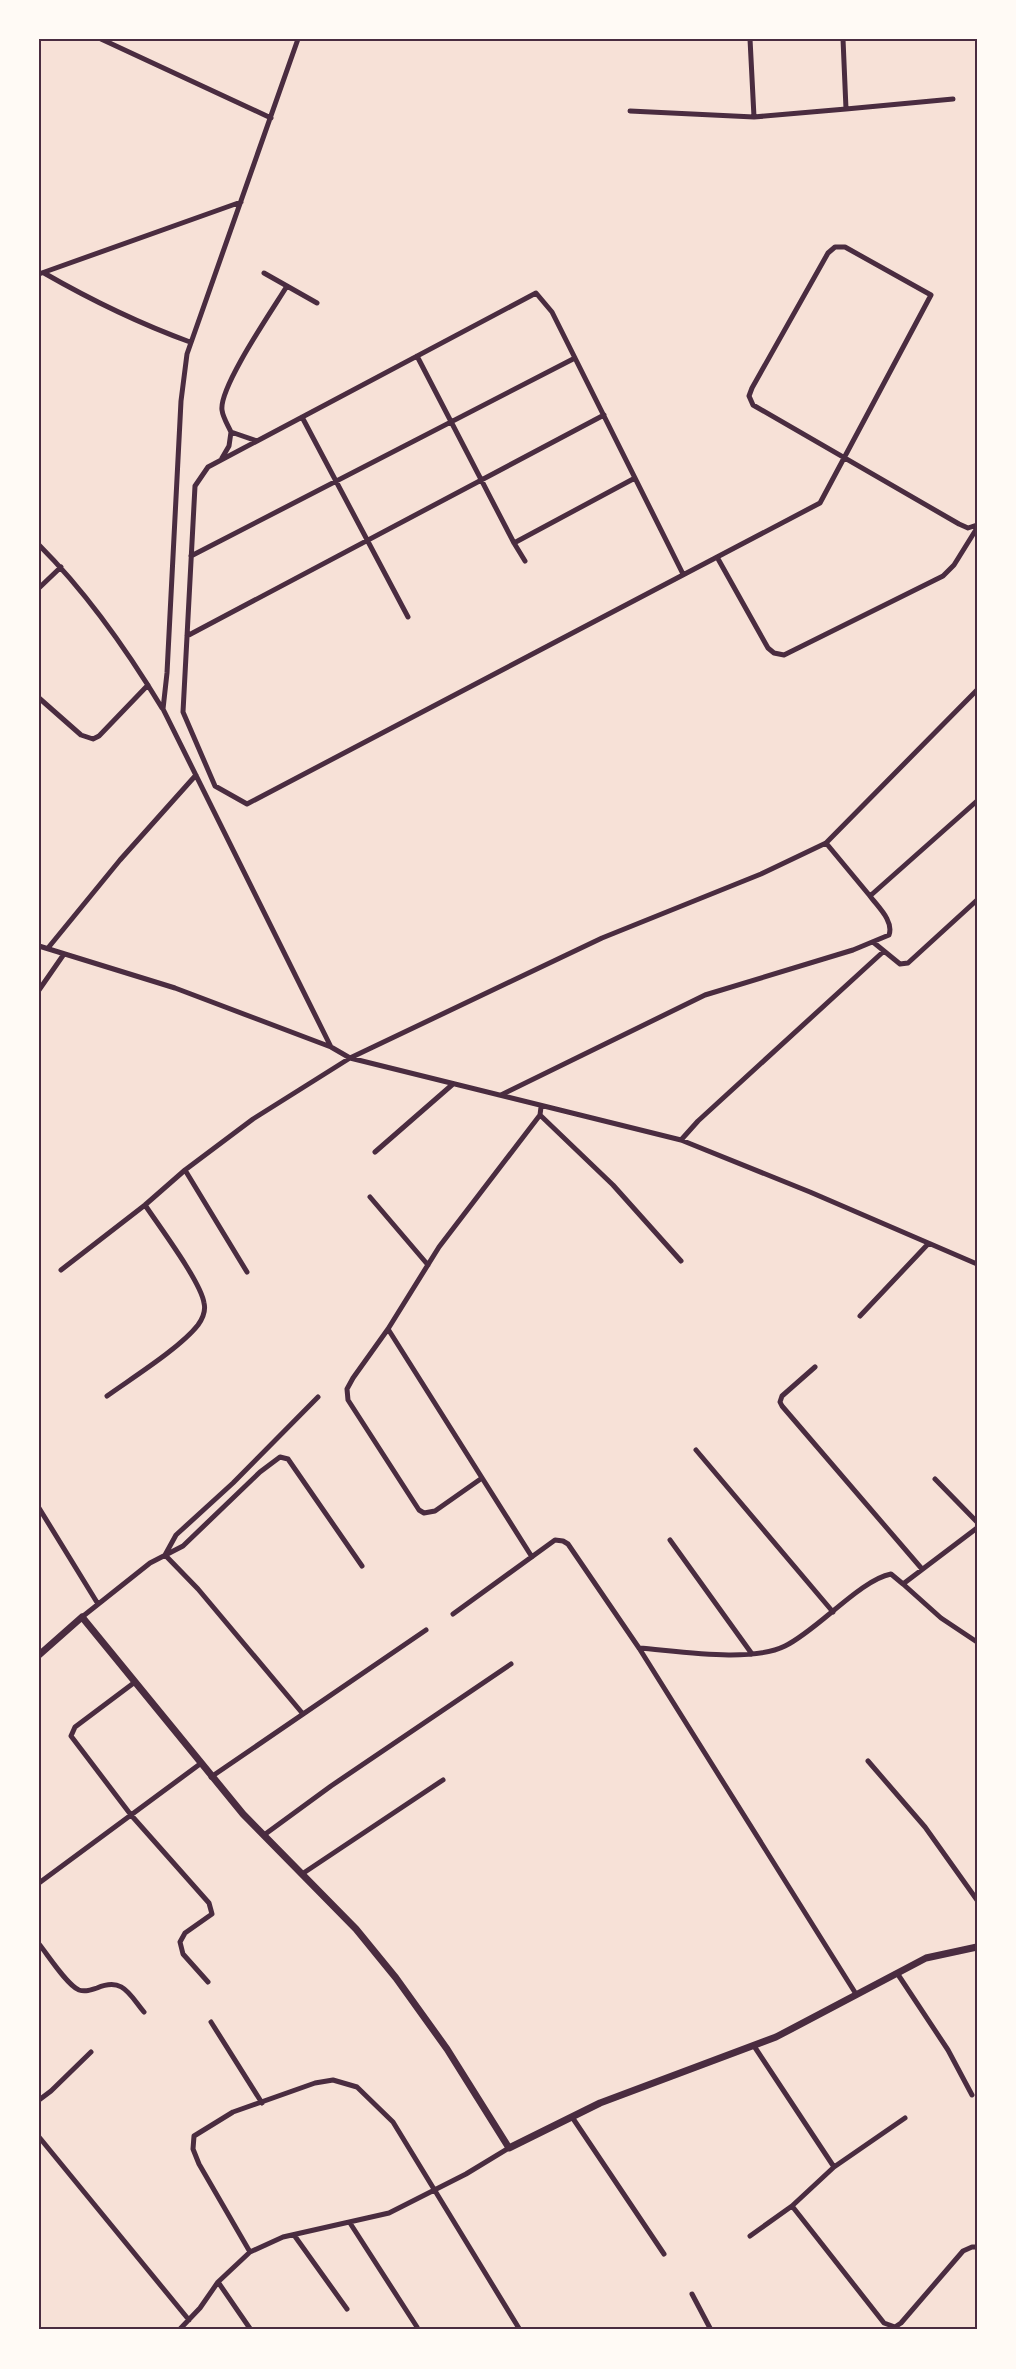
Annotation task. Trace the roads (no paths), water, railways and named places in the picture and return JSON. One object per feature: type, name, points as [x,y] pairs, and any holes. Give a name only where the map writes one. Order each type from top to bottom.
[{"type":"street","points":[[101,39],[271,118]]},
{"type":"street","points":[[163,709],[167,673],[181,401],[190,342],[298,39]]},
{"type":"street","points":[[750,39],[754,117]]},
{"type":"street","points":[[843,39],[846,109]]},
{"type":"street","points":[[630,111],[754,117],[953,99]]},
{"type":"street","points":[[41,274],[241,202]]},
{"type":"street","points":[[683,574],[552,312],[536,293],[208,467],[195,486],[183,712],[215,786],[247,804],[820,503],[846,457],[932,295],[845,247],[835,247],[828,253],[749,396],[753,405],[846,457],[959,524],[968,528],[977,527]]},
{"type":"street","points":[[264,273],[317,303]]},
{"type":"street","points":[[41,274],[138,322],[190,342]]},
{"type":"street","points":[[222,460],[229,446],[231,432],[222,410],[224,397],[236,371],[287,286]]},
{"type":"street","points":[[417,356],[525,561]]},
{"type":"street","points":[[191,556],[575,358]]},
{"type":"street","points":[[187,636],[604,415]]},
{"type":"street","points":[[302,417],[408,617]]},
{"type":"street","points":[[231,432],[257,441]]},
{"type":"street","points":[[514,543],[635,478]]},
{"type":"street","points":[[717,557],[768,648],[774,653],[784,655],[943,576],[954,565],[977,527]]},
{"type":"street","points":[[39,545],[98,614],[163,709],[331,1047]]},
{"type":"street","points":[[39,588],[60,567]]},
{"type":"street","points":[[39,698],[81,735],[93,739],[99,736],[148,685]]},
{"type":"street","points":[[61,1270],[145,1205],[185,1170],[253,1119],[350,1058],[602,938],[761,874],[826,843],[977,690]]},
{"type":"street","points":[[48,948],[120,860],[196,775]]},
{"type":"street","points":[[870,896],[977,801]]},
{"type":"street","points":[[500,1095],[705,995],[853,950],[889,935],[890,927],[870,896],[826,843]]},
{"type":"street","points":[[873,942],[900,964],[908,963],[977,900]]},
{"type":"street","points":[[39,946],[175,988],[331,1047],[350,1058],[681,1140],[810,1192],[977,1264]]},
{"type":"street","points":[[681,1140],[698,1121],[884,951]]},
{"type":"street","points":[[39,990],[64,954]]},
{"type":"street","points":[[375,1152],[453,1084]]},
{"type":"street","points":[[482,1478],[435,1511],[424,1513],[419,1510],[348,1400],[347,1389],[439,1247],[540,1115],[541,1107]]},
{"type":"street","points":[[540,1115],[613,1185],[681,1261]]},
{"type":"street","points":[[185,1170],[246,1272]]},
{"type":"street","points":[[370,1197],[428,1265]]},
{"type":"street","points":[[107,1396],[197,1327],[203,1317],[204,1302],[198,1286],[145,1205]]},
{"type":"street","points":[[860,1316],[928,1244]]},
{"type":"street","points":[[388,1329],[532,1557]]},
{"type":"street","points":[[815,1367],[782,1396],[780,1402],[782,1406],[922,1569]]},
{"type":"street","points":[[165,1555],[176,1535],[318,1397]]},
{"type":"street","points":[[696,1450],[833,1612]]},
{"type":"street","points":[[39,1654],[150,1563],[183,1546],[260,1472],[280,1457],[288,1459],[362,1566]]},
{"type":"street","points":[[935,1479],[977,1522]]},
{"type":"street","points":[[39,1508],[98,1604]]},
{"type":"street","points":[[903,1584],[977,1528]]},
{"type":"street","points":[[453,1614],[555,1540],[568,1544],[639,1648],[856,1994]]},
{"type":"street","points":[[670,1540],[752,1654]]},
{"type":"street","points":[[165,1555],[198,1589],[303,1713]]},
{"type":"street","points":[[639,1648],[752,1654],[783,1647],[803,1635],[873,1580],[891,1574],[941,1618],[977,1642]]},
{"type":"street","points":[[82,1617],[211,1777],[356,1929],[396,1978],[447,2049],[509,2148]]},
{"type":"street","points":[[211,1777],[426,1630]]},
{"type":"street","points":[[264,1835],[331,1786],[511,1664]]},
{"type":"street","points":[[135,1682],[71,1732],[73,1740],[131,1815],[212,1910],[212,1914],[185,1933],[180,1942],[183,1954],[208,1982]]},
{"type":"street","points":[[868,1761],[925,1827],[977,1900]]},
{"type":"street","points":[[39,1882],[200,1764]]},
{"type":"street","points":[[302,1874],[443,1780]]},
{"type":"street","points":[[39,1944],[74,1987],[86,1991],[107,1983],[116,1983],[126,1990],[144,2012]]},
{"type":"street","points":[[179,2330],[218,2282],[250,2253],[269,2242],[389,2213],[466,2174],[509,2148],[600,2103],[754,2046],[809,2021],[926,1958],[977,1947]]},
{"type":"street","points":[[897,1972],[948,2050],[972,2095]]},
{"type":"street","points":[[211,2022],[262,2103]]},
{"type":"street","points":[[754,2046],[834,2167]]},
{"type":"street","points":[[39,2100],[91,2052]]},
{"type":"street","points":[[250,2253],[199,2164],[192,2142],[194,2136],[233,2112],[315,2083],[333,2080],[357,2087],[393,2122],[520,2330]]},
{"type":"street","points":[[572,2117],[664,2254]]},
{"type":"street","points":[[750,2236],[792,2206],[834,2167],[905,2118]]},
{"type":"street","points":[[39,2137],[189,2320]]},
{"type":"street","points":[[792,2206],[884,2322],[890,2326],[895,2327],[901,2323],[963,2252],[977,2247]]},
{"type":"street","points":[[350,2223],[417,2327]]},
{"type":"street","points":[[294,2235],[347,2309]]},
{"type":"street","points":[[218,2282],[251,2330]]},
{"type":"street","points":[[692,2294],[711,2330]]}]
